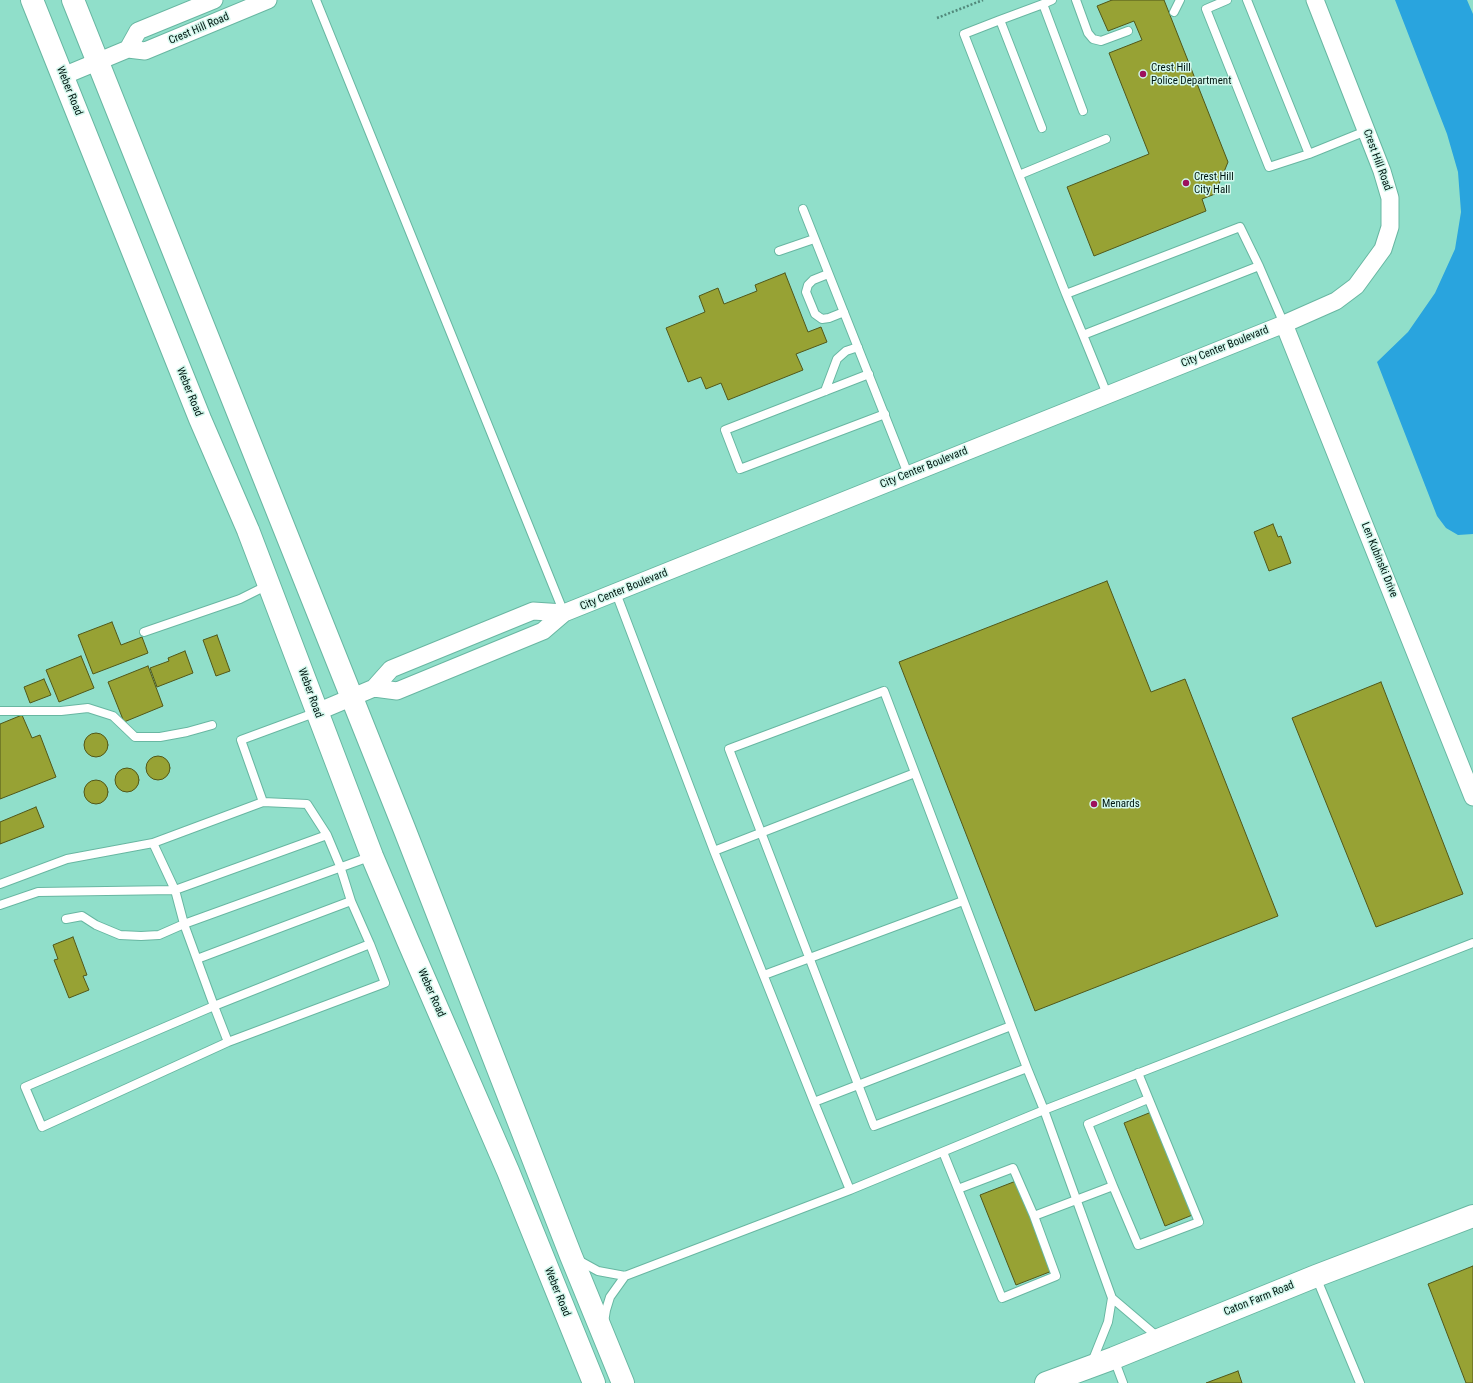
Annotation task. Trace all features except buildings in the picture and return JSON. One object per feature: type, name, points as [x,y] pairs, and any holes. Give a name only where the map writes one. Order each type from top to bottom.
[{"type":"main road","name":"Weber Road","points":[[32,0],[200,419],[248,530],[372,856],[508,1172],[594,1383]]},
{"type":"main road","points":[[74,0],[486,1035],[571,1256],[623,1383]]},
{"type":"main road","name":"Caton Farm Road","points":[[1046,1383],[1114,1358],[1316,1276],[1473,1216]]},
{"type":"street","name":"Crest Hill Road","points":[[128,49],[138,31],[214,0]]},
{"type":"street","name":"Crest Hill Road","points":[[63,76],[128,49],[145,51],[268,0]]},
{"type":"street","name":"Crest Hill Road","points":[[1284,324],[1336,301],[1356,286],[1383,249],[1390,227],[1390,198],[1382,171],[1315,0]]},
{"type":"street","name":"City Center Boulevard","points":[[374,688],[397,691],[543,631],[564,613],[616,594],[908,474],[1284,324]]},
{"type":"street","name":"Len Kubinski Drive","points":[[1284,324],[1473,796]]},
{"type":"street","name":"City Center Boulevard","points":[[374,688],[391,669],[533,611],[564,613]]},
{"type":"street","points":[[317,712],[374,688]]},
{"type":"lane","points":[[316,0],[564,613]]},
{"type":"lane","points":[[1052,0],[964,34],[1107,394]]},
{"type":"lane","points":[[1076,0],[1088,33],[1093,39],[1101,41],[1128,31]]},
{"type":"lane","points":[[1174,12],[1180,0]]},
{"type":"lane","points":[[1227,0],[1206,9],[1269,167],[1309,154],[1366,131]]},
{"type":"lane","points":[[1247,0],[1309,154]]},
{"type":"lane","points":[[1043,4],[1083,111]]},
{"type":"lane","points":[[1000,20],[1042,128]]},
{"type":"lane","points":[[1019,175],[1106,139]]},
{"type":"lane","points":[[803,209],[908,474]]},
{"type":"lane","points":[[1066,294],[1240,227],[1284,324]]},
{"type":"lane","points":[[779,251],[814,239]]},
{"type":"lane","points":[[1083,335],[1259,266]]},
{"type":"lane","points":[[828,274],[813,280],[808,285],[806,292],[815,314],[822,318],[829,318],[844,312]]},
{"type":"lane","points":[[825,391],[837,359],[846,351],[858,347]]},
{"type":"lane","points":[[869,374],[725,430],[740,469],[885,414]]},
{"type":"lane","points":[[144,632],[240,599],[269,584]]},
{"type":"lane","points":[[616,594],[714,851],[850,1190]]},
{"type":"lane","points":[[1027,1068],[874,1126],[729,749],[884,691],[1044,1110],[1112,1298],[1108,1322],[1090,1366]]},
{"type":"lane","points":[[0,711],[61,711],[88,708],[113,716],[136,737],[160,737],[212,726]]},
{"type":"lane","points":[[263,802],[241,740],[317,712]]},
{"type":"lane","points":[[714,851],[915,773]]},
{"type":"lane","points":[[0,884],[67,859],[152,843],[263,802],[307,804],[327,835],[352,901],[370,944],[385,983],[228,1042],[42,1127],[25,1088],[214,1006],[370,944]]},
{"type":"lane","points":[[0,905],[38,892],[175,890],[327,835]]},
{"type":"lane","points":[[152,843],[175,890],[184,924],[228,1042]]},
{"type":"lane","points":[[66,919],[82,916],[96,925],[120,935],[159,936],[184,924],[340,866],[372,856]]},
{"type":"lane","points":[[197,959],[352,901]]},
{"type":"lane","points":[[764,975],[963,901]]},
{"type":"lane","points":[[571,1256],[598,1271],[625,1276],[850,1190],[1044,1110],[1473,943]]},
{"type":"lane","points":[[814,1102],[1011,1026]]},
{"type":"lane","points":[[1138,1073],[1199,1222],[1138,1245],[1088,1124],[1148,1099]]},
{"type":"lane","points":[[943,1152],[1002,1298],[1056,1276],[1034,1216],[1013,1168],[958,1189]]},
{"type":"lane","points":[[1034,1216],[1113,1186]]},
{"type":"lane","points":[[602,1332],[610,1297],[625,1276]]},
{"type":"lane","points":[[1316,1276],[1360,1383]]},
{"type":"lane","points":[[1112,1298],[1160,1339]]},
{"type":"lane","points":[[1114,1358],[1123,1383]]},
{"type":"path","points":[[937,18],[983,0]]},
{"type":"water","points":[[1395,0],[1467,0],[1473,14],[1473,534],[1458,535],[1446,528],[1437,516],[1377,362],[1408,332],[1435,293],[1455,249],[1461,212],[1458,172],[1447,134]]},
{"type":"place","name":"Crest Hill Police Department","points":[[1143,74]]},
{"type":"place","name":"Crest Hill City Hall","points":[[1186,183]]},
{"type":"place","name":"Menards","points":[[1094,804]]}]
